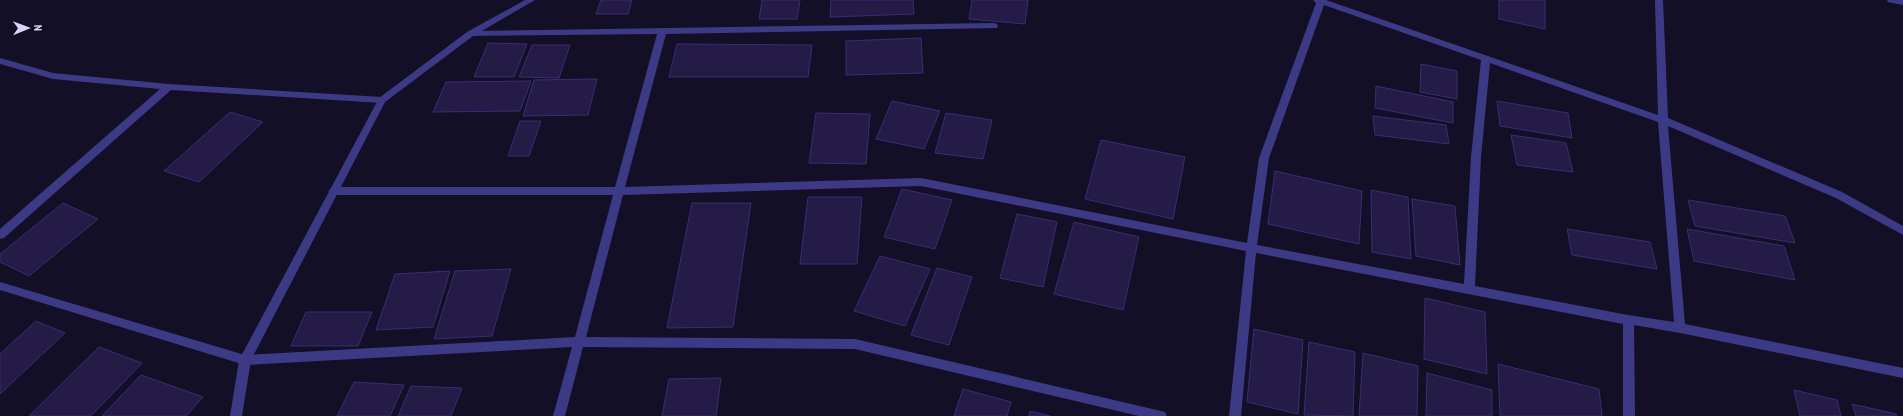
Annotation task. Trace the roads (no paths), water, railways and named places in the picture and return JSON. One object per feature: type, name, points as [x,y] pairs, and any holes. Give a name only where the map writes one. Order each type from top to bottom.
[{"type":"street","points":[[236,416],[245,360],[382,100],[470,34],[532,0]]},
{"type":"street","points":[[1659,0],[1663,120],[1680,328]]},
{"type":"street","points":[[1891,0],[1903,2]]},
{"type":"street","points":[[1235,416],[1251,248],[1264,158],[1319,1],[1663,120],[1839,196],[1903,231]]},
{"type":"street","points":[[470,34],[994,26]]},
{"type":"street","points":[[559,416],[662,31]]},
{"type":"street","points":[[1469,290],[1476,157],[1486,58]]},
{"type":"street","points":[[0,61],[53,76],[169,87],[382,100]]},
{"type":"street","points":[[0,235],[169,87]]},
{"type":"street","points":[[333,191],[618,191],[921,182],[1251,248],[1628,320],[1680,328],[1903,373]]},
{"type":"street","points":[[0,286],[245,360],[578,342],[855,344],[1161,416]]},
{"type":"street","points":[[1628,320],[1630,416]]}]
